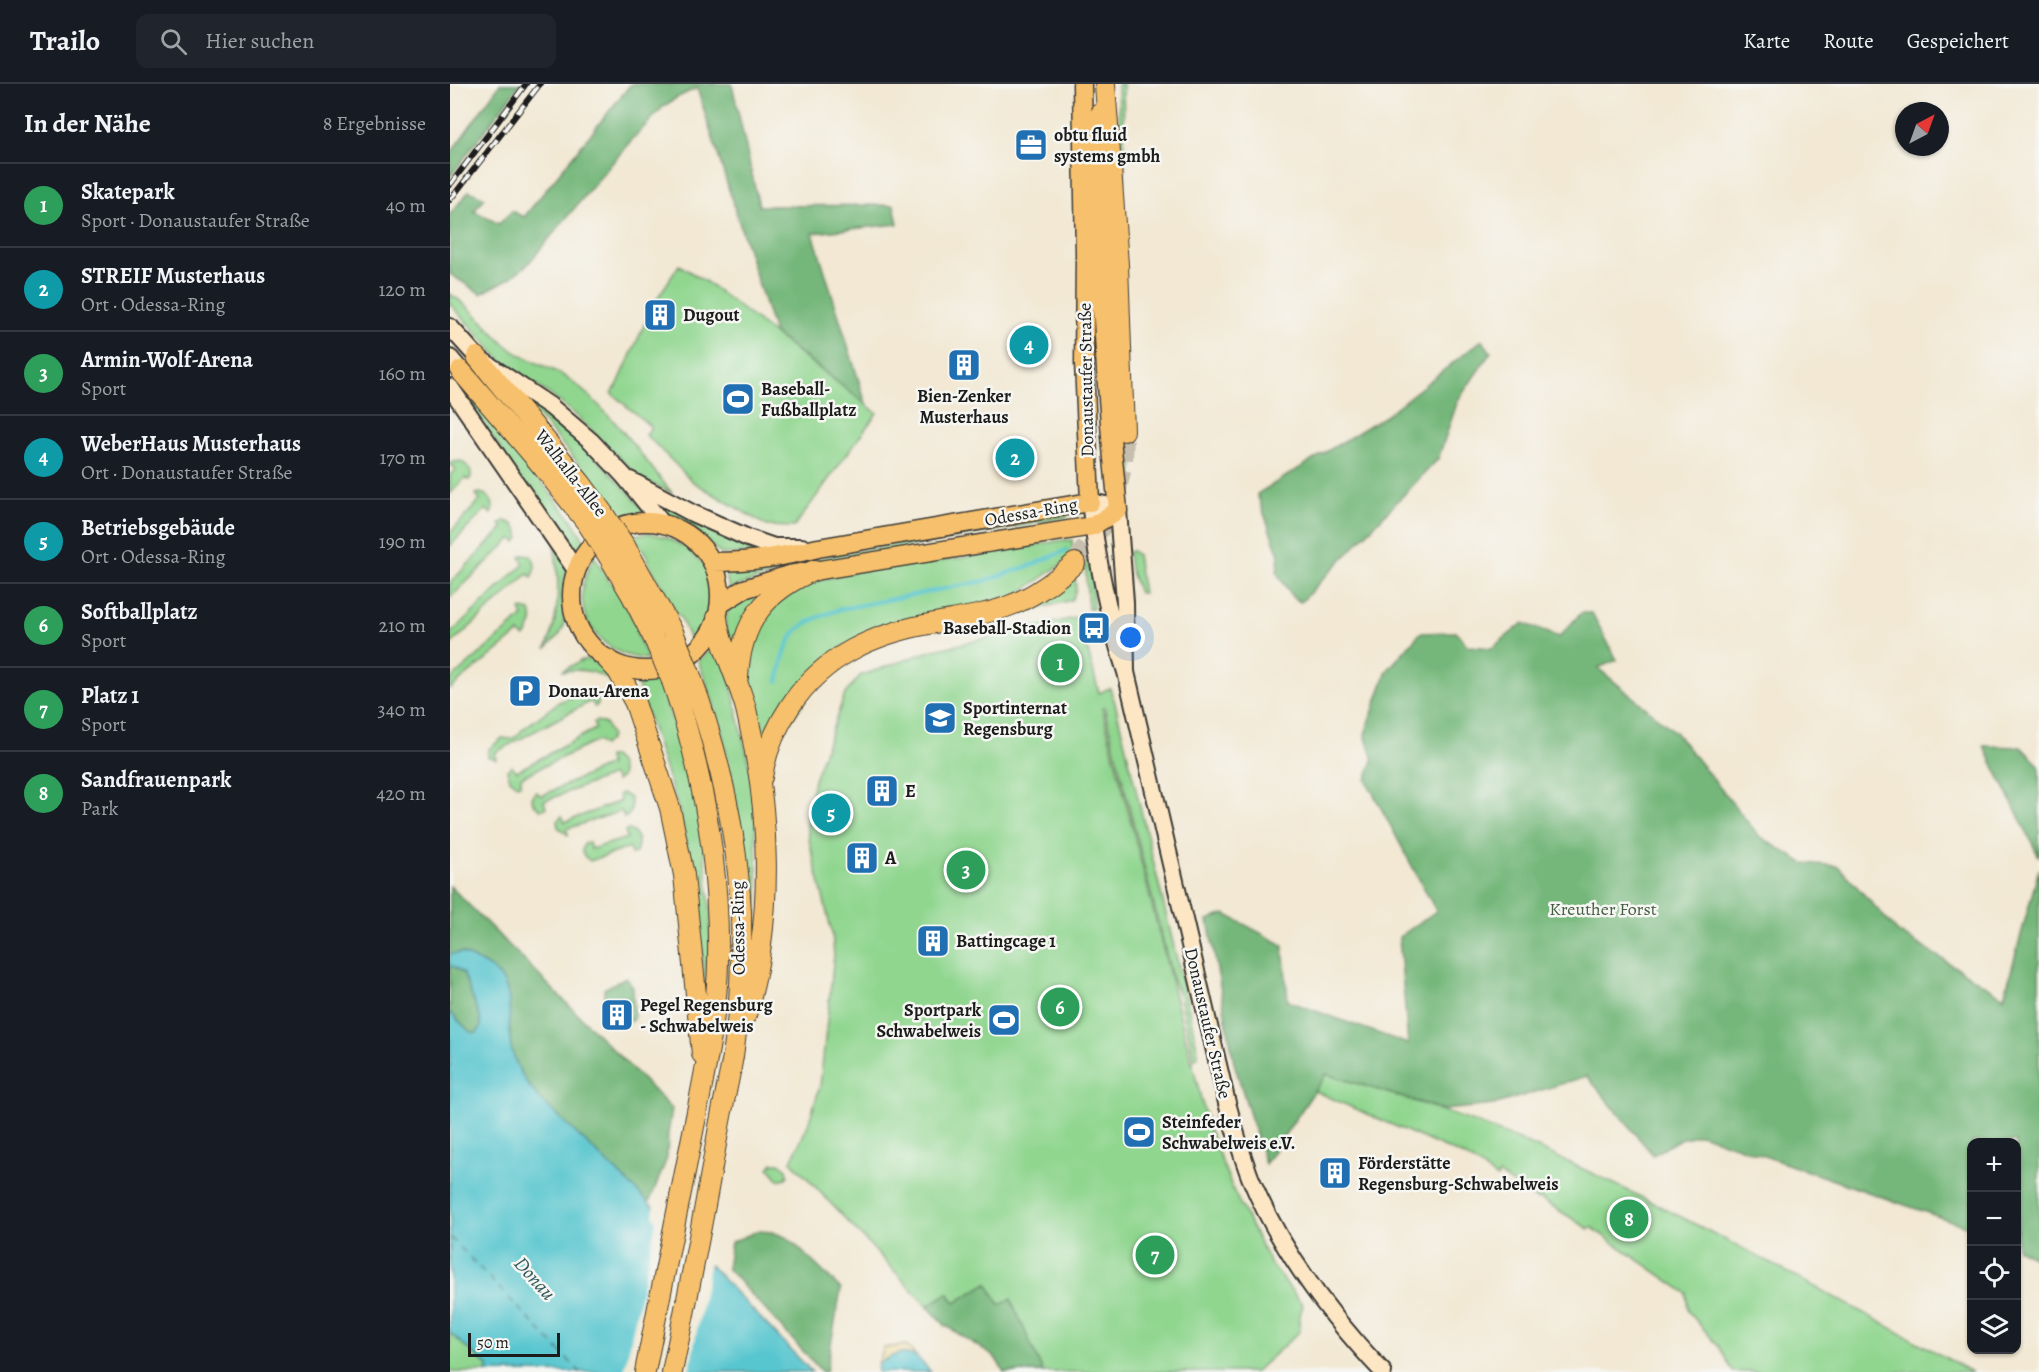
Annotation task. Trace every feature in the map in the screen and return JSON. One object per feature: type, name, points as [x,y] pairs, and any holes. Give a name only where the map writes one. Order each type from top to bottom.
[{"type":"highway","points":[[1103,84],[1118,265],[1124,430]]},
{"type":"highway","name":"Walhalla-Allee","points":[[477,357],[581,483],[609,556],[632,596],[664,637]]},
{"type":"highway","name":"Walhalla-Allee","points":[[454,372],[542,466],[625,546],[664,637]]},
{"type":"highway","points":[[761,788],[767,757],[782,719],[806,685],[831,662],[860,644],[875,638],[1008,607],[1037,593],[1075,563]]},
{"type":"highway","points":[[738,680],[739,658],[744,641],[761,608],[792,580],[815,570]]},
{"type":"highway","points":[[718,611],[719,634],[738,680],[751,732],[761,788],[765,883],[761,944],[751,998],[733,1058]]},
{"type":"highway","name":"Odessa-Ring","points":[[664,637],[718,759],[737,864],[741,911],[738,1018],[733,1058],[700,1239],[672,1372]]},
{"type":"highway","points":[[607,659],[618,671],[632,697],[670,808],[684,875],[698,1033],[704,1072]]},
{"type":"highway","name":"Odessa-Ring","points":[[645,1372],[712,1028],[718,962],[713,860],[681,677]]},
{"type":"main road","name":"Donaustaufer Straße","points":[[1082,84],[1084,363],[1090,502],[1117,645],[1126,672],[1227,1103],[1248,1170],[1264,1206],[1300,1269],[1327,1308],[1383,1372]]},
{"type":"main road","name":"Donaustaufer Straße","points":[[1103,84],[1098,191],[1110,435],[1125,602],[1126,672]]},
{"type":"main road","name":"Walhalla-Allee","points":[[450,327],[477,357]]},
{"type":"main road","points":[[477,357],[550,406],[591,441],[624,476],[662,523]]},
{"type":"main road","points":[[454,372],[576,570]]},
{"type":"main road","points":[[624,476],[693,513],[748,538],[774,547],[818,548]]},
{"type":"main road","name":"Odessa-Ring","points":[[712,562],[738,562],[786,556],[818,548],[1090,502],[1118,510]]},
{"type":"main road","name":"Odessa-Ring","points":[[718,611],[744,589],[789,575],[1093,526],[1118,510]]},
{"type":"main road","points":[[641,522],[662,523],[682,531],[700,545],[712,562],[717,576],[718,611],[709,636],[681,661],[663,668],[644,670],[625,667],[607,659],[595,650],[581,632],[574,612],[572,591],[576,570],[586,552],[601,536],[620,526],[641,522]]},
{"type":"green space","points":[[500,84],[520,84],[450,177],[450,157],[455,147]]},
{"type":"green space","points":[[631,84],[732,84],[759,206],[894,205],[898,224],[813,233],[866,404],[774,333],[697,88],[664,106],[629,143],[527,265],[510,278],[481,294],[450,274],[450,214],[469,191],[485,198],[474,211],[499,224],[512,211],[524,217]]},
{"type":"green space","points":[[1118,84],[1123,84],[1125,181],[1123,183],[1121,181]]},
{"type":"green space","name":"Baseball- Fußballplatz","points":[[679,265],[708,283],[877,413],[794,527],[767,526],[693,482],[646,435],[651,427],[611,393],[617,386],[653,305]]},
{"type":"green space","points":[[450,294],[467,306],[511,349],[567,378],[597,403],[672,493],[641,479],[577,416],[548,393],[509,369],[450,304]]},
{"type":"green space","points":[[1482,340],[1491,352],[1458,400],[1438,459],[1301,602],[1293,598],[1277,573],[1279,555],[1257,494],[1385,416]]},
{"type":"green space","points":[[451,369],[571,519],[584,540],[572,555],[454,380]]},
{"type":"green space","points":[[519,393],[587,449],[647,514],[621,517]]},
{"type":"green space","points":[[1118,427],[1135,443],[1130,495],[1122,483]]},
{"type":"green space","points":[[461,461],[470,470],[471,477],[469,480],[465,478],[450,494],[450,475],[456,469],[450,464]]},
{"type":"green space","points":[[636,486],[768,553],[721,554],[688,525],[663,515]]},
{"type":"green space","points":[[480,493],[491,500],[493,507],[491,514],[486,509],[450,546],[450,533],[480,500],[476,494]]},
{"type":"green space","points":[[1066,513],[1067,517],[785,570],[729,589],[726,575]]},
{"type":"green space","points":[[504,521],[515,526],[519,538],[516,542],[512,538],[450,598],[450,583],[503,528],[500,524]]},
{"type":"green space","points":[[649,533],[666,537],[685,547],[712,572],[715,581],[715,612],[709,626],[693,647],[680,616],[633,535]]},
{"type":"green space","points":[[1072,540],[1074,553],[1014,597],[842,647],[763,761],[747,674],[754,633],[773,605],[803,585],[852,572],[906,563],[954,559]]},
{"type":"green space","points":[[554,545],[567,567],[562,593],[564,625],[560,634],[546,649],[551,637],[558,598]]},
{"type":"green space","points":[[1132,551],[1137,555],[1143,593],[1139,593],[1130,569],[1128,552]]},
{"type":"green space","points":[[531,556],[534,561],[535,569],[532,578],[528,574],[450,645],[450,634],[524,564],[520,557]]},
{"type":"green space","points":[[594,556],[611,584],[614,582],[640,632],[637,634],[648,659],[621,653],[609,646],[591,627],[585,615],[583,586]]},
{"type":"green space","points":[[1088,558],[1092,575],[1093,609],[1088,609],[1085,562]]},
{"type":"green space","points":[[1074,573],[1076,591],[1071,600],[1011,616],[1032,606]]},
{"type":"green space","points":[[782,582],[736,658],[726,630],[725,619],[729,610],[743,597]]},
{"type":"green space","points":[[520,610],[530,611],[532,618],[532,624],[525,637],[519,633],[450,689],[450,680],[523,616]]},
{"type":"green space","name":"Kreuther Forst","points":[[1581,613],[1592,613],[1617,660],[1598,668],[1675,732],[1759,836],[1803,863],[1838,866],[1898,932],[2004,997],[2039,869],[2039,1260],[2021,1251],[2021,1138],[1967,1138],[1967,1227],[1701,1134],[1680,1139],[1653,1155],[1587,1076],[1493,1105],[1444,1110],[1326,1074],[1265,1164],[1234,1063],[1208,920],[1225,914],[1283,945],[1288,1001],[1408,1044],[1399,937],[1436,911],[1366,780],[1373,760],[1365,734],[1387,671],[1420,633],[1456,632],[1468,646],[1492,648],[1523,623],[1559,637]]},
{"type":"green space","name":"Sportpark Schwabelweis","points":[[1079,617],[1099,693],[1110,688],[1115,703],[1188,1005],[1198,1052],[1194,1060],[1180,996],[1173,981],[1104,707],[1102,708],[1209,1130],[1234,1192],[1270,1263],[1303,1305],[1299,1319],[1300,1331],[1255,1372],[1004,1372],[989,1352],[946,1326],[791,1161],[808,1125],[820,1086],[834,955],[832,933],[810,844],[807,827],[808,810],[814,780],[845,694],[860,676],[930,651]]},
{"type":"green space","points":[[716,639],[726,662],[754,786],[758,898],[746,993],[745,877],[738,810],[722,734],[698,661],[709,651]]},
{"type":"green space","points":[[590,659],[610,675],[619,686],[592,672],[562,671],[582,660]]},
{"type":"green space","points":[[633,670],[654,672],[689,763],[701,820],[711,917],[708,1011],[695,886],[680,814]]},
{"type":"green space","points":[[588,690],[598,697],[598,704],[595,707],[591,701],[494,753],[496,759],[488,757],[488,750],[502,738],[511,739],[517,736],[559,702],[574,696],[593,698]]},
{"type":"green space","points":[[594,722],[606,724],[611,736],[603,746],[597,741],[521,777],[521,784],[517,785],[510,779],[507,770],[512,766],[517,771],[595,729]]},
{"type":"green space","points":[[1984,746],[2021,747],[2039,765],[2039,857]]},
{"type":"green space","points":[[608,757],[613,757],[619,763],[622,773],[616,781],[613,775],[544,801],[546,808],[540,810],[533,803],[532,798],[536,791],[541,796],[609,765]]},
{"type":"green space","points":[[622,793],[630,798],[631,804],[630,812],[624,818],[622,811],[566,829],[569,836],[558,827],[557,821],[562,816],[565,822],[620,801],[619,794]]},
{"type":"green space","points":[[629,830],[635,834],[637,840],[636,853],[631,854],[629,848],[590,861],[584,856],[582,850],[584,844],[589,842],[591,849],[627,838],[625,831]]},
{"type":"green space","points":[[450,886],[672,1109],[667,1158],[649,1203],[525,1083],[511,1050],[507,990],[487,966],[462,953],[450,954]]},
{"type":"green space","points":[[453,966],[463,973],[480,1017],[481,1027],[477,1033],[470,1032],[450,1012],[450,968]]},
{"type":"green space","points":[[626,977],[633,987],[634,1019],[631,1022],[618,1007],[604,1010],[604,989]]},
{"type":"green space","points":[[1326,1074],[1455,1115],[1531,1145],[1699,1226],[1972,1372],[1733,1372],[1719,1347],[1688,1311],[1686,1293],[1591,1227],[1589,1229],[1539,1198],[1537,1200],[1499,1174],[1497,1178],[1466,1157],[1314,1091]]},
{"type":"green space","points":[[773,1163],[779,1163],[787,1169],[786,1178],[779,1180],[769,1168]]},
{"type":"green space","points":[[758,1231],[772,1232],[788,1238],[841,1289],[826,1372],[822,1372],[727,1268],[731,1242]]},
{"type":"green space","points":[[987,1283],[1000,1305],[1011,1299],[1043,1372],[1004,1372],[995,1357],[946,1326],[927,1306],[948,1293],[955,1303]]},
{"type":"green space","points":[[450,1333],[489,1367],[486,1372],[450,1372]]},
{"type":"sand","points":[[906,1345],[916,1356],[896,1355],[878,1364],[884,1348]]},
{"type":"water","name":"Donau","points":[[462,953],[493,970],[501,978],[508,995],[509,1033],[514,1058],[535,1094],[660,1213],[812,1372],[486,1372],[489,1367],[450,1333],[450,1012],[470,1032],[477,1033],[481,1027],[480,1017],[463,973],[453,966],[450,968],[450,954]]},
{"type":"water","points":[[901,1353],[916,1356],[931,1372],[877,1372],[878,1364]]},
{"type":"pier","points":[[655,1204],[710,1261],[689,1372],[624,1372],[656,1222],[653,1213]]},
{"type":"waterway","points":[[778,681],[785,651],[790,641],[795,633],[812,620],[841,609],[984,581],[1032,565],[1067,550]]},
{"type":"ferry route","points":[[450,1237],[580,1372]]},
{"type":"tunnel","points":[[1117,489],[1123,463],[1124,431]]},
{"type":"tunnel","points":[[1075,563],[1103,524]]},
{"type":"railway","points":[[450,185],[526,84]]},
{"type":"railway","points":[[450,200],[540,84]]},
{"type":"place","name":"obtu fluid systems gmbh","points":[[1031,145]]},
{"type":"place","name":"Dugout","points":[[660,315]]},
{"type":"place","name":"WeberHaus Musterhaus","points":[[1029,345]]},
{"type":"place","name":"Bien-Zenker Musterhaus","points":[[964,365]]},
{"type":"place","name":"Baseball- Fußballplatz","points":[[738,399]]},
{"type":"place","name":"STREIF Musterhaus","points":[[1015,458]]},
{"type":"place","name":"Baseball-Stadion","points":[[1094,628]]},
{"type":"place","name":"Skatepark","points":[[1060,663]]},
{"type":"place","name":"Donau-Arena","points":[[525,691]]},
{"type":"place","name":"Sportinternat Regensburg","points":[[940,718]]},
{"type":"place","name":"E","points":[[882,791]]},
{"type":"place","name":"Betriebsgebäude","points":[[831,813]]},
{"type":"place","name":"A","points":[[862,858]]},
{"type":"place","name":"Armin-Wolf-Arena","points":[[966,870]]},
{"type":"place","name":"Battingcage 1","points":[[933,941]]},
{"type":"place","name":"Softballplatz","points":[[1060,1007]]},
{"type":"place","name":"Pegel Regensburg - Schwabelweis","points":[[617,1015]]},
{"type":"place","name":"Sportpark Schwabelweis","points":[[1004,1020]]},
{"type":"place","name":"Steinfeder Schwabelweis e.V.","points":[[1139,1132]]},
{"type":"place","name":"Förderstätte Regensburg-Schwabelweis","points":[[1335,1173]]},
{"type":"place","name":"Sandfrauenpark","points":[[1629,1219]]},
{"type":"place","name":"Platz 1","points":[[1155,1255]]}]
